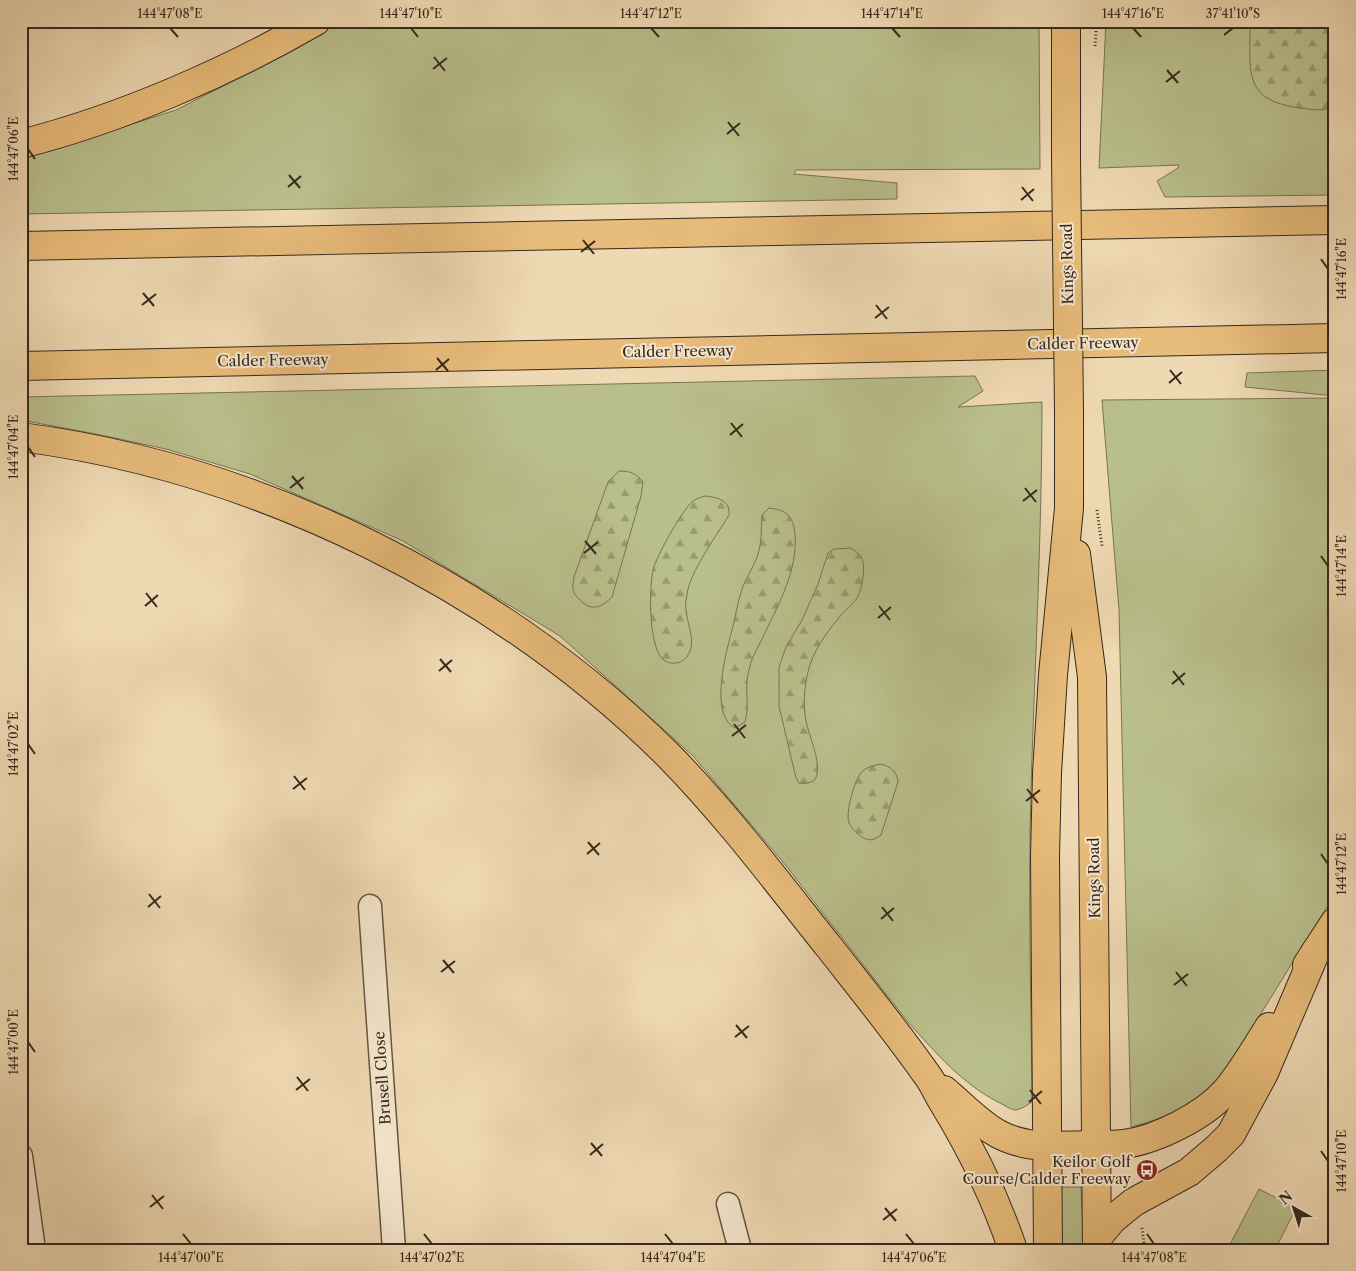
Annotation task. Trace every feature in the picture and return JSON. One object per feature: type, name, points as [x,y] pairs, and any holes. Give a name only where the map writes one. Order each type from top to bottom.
[{"type":"main road","points":[[21,144],[81,126],[174,91],[258,52],[316,21]]},
{"type":"main road","name":"Kings Road","points":[[1048,1250],[1045,962],[1047,773],[1053,675],[1070,508],[1066,21]]},
{"type":"main road","points":[[21,246],[1335,220]]},
{"type":"main road","name":"Calder Freeway","points":[[21,366],[1335,338]]},
{"type":"main road","points":[[21,438],[98,450],[145,461],[251,494],[342,532],[413,567],[502,620],[595,690],[669,756],[722,812],[930,1078],[990,1191],[1013,1250]]},
{"type":"main road","name":"Kings Road","points":[[1070,508],[1092,677],[1097,1244]]},
{"type":"main road","points":[[930,1078],[995,1133],[1011,1141],[1029,1145],[1048,1146],[1124,1144],[1159,1133],[1196,1115],[1218,1098],[1238,1075],[1335,922]]},
{"type":"main road","points":[[1097,1244],[1112,1220],[1124,1210],[1134,1202],[1189,1172],[1231,1134],[1264,1073],[1316,950]]},
{"type":"street","name":"Brusell Close","points":[[370,906],[394,1250]]},
{"type":"street","points":[[21,1156],[34,1250]]},
{"type":"street","points":[[728,1204],[740,1250]]},
{"type":"green space","points":[[340,21],[1039,21],[1040,169],[796,170],[794,174],[897,183],[897,199],[21,214],[21,157],[57,148],[176,110],[301,46]]},
{"type":"green space","points":[[1106,21],[1335,21],[1335,195],[1165,197],[1157,181],[1178,168],[1179,165],[1099,168]]},
{"type":"green space","points":[[1250,21],[1335,21],[1334,105],[1322,110],[1300,108],[1281,104],[1267,98],[1258,90],[1250,68]]},
{"type":"green space","points":[[1335,370],[1335,396],[1245,387],[1247,373]]},
{"type":"green space","points":[[975,376],[983,391],[958,407],[1042,402],[1040,546],[1030,827],[1032,1102],[1014,1110],[974,1087],[939,1056],[908,1022],[783,862],[693,756],[560,636],[403,541],[250,474],[166,449],[21,420],[21,397]]},
{"type":"green space","points":[[1335,398],[1335,894],[1231,1062],[1211,1087],[1193,1101],[1174,1112],[1153,1121],[1131,1127],[1119,610],[1102,400]]},
{"type":"green space","points":[[619,471],[626,471],[638,476],[643,482],[641,496],[612,597],[598,607],[590,607],[582,602],[574,593],[574,577],[608,482]]},
{"type":"green space","points":[[706,496],[726,503],[729,515],[698,565],[689,586],[686,606],[691,636],[690,651],[686,658],[680,662],[673,663],[665,661],[659,655],[655,645],[651,618],[653,570],[676,523],[688,506],[693,501]]},
{"type":"green space","points":[[769,508],[785,512],[791,518],[795,534],[794,560],[781,598],[751,662],[747,679],[745,722],[735,728],[727,721],[722,710],[721,696],[724,665],[741,594],[759,552],[762,515]]},
{"type":"green space","points":[[850,548],[861,557],[864,566],[862,584],[856,599],[824,637],[810,665],[804,696],[804,709],[818,768],[815,779],[811,782],[799,783],[796,778],[779,706],[779,667],[786,647],[802,620],[818,584],[828,553],[834,549]]},
{"type":"green space","points":[[881,764],[893,770],[898,782],[881,835],[871,840],[863,838],[856,833],[849,823],[848,813],[853,791],[860,774],[867,768]]},
{"type":"green space","points":[[1061,1187],[1081,1187],[1084,1250],[1062,1250]]},
{"type":"green space","points":[[1259,1189],[1296,1208],[1275,1250],[1227,1250]]},
{"type":"place","name":"Keilor Golf Course/Calder Freeway","points":[[1147,1170]]}]
